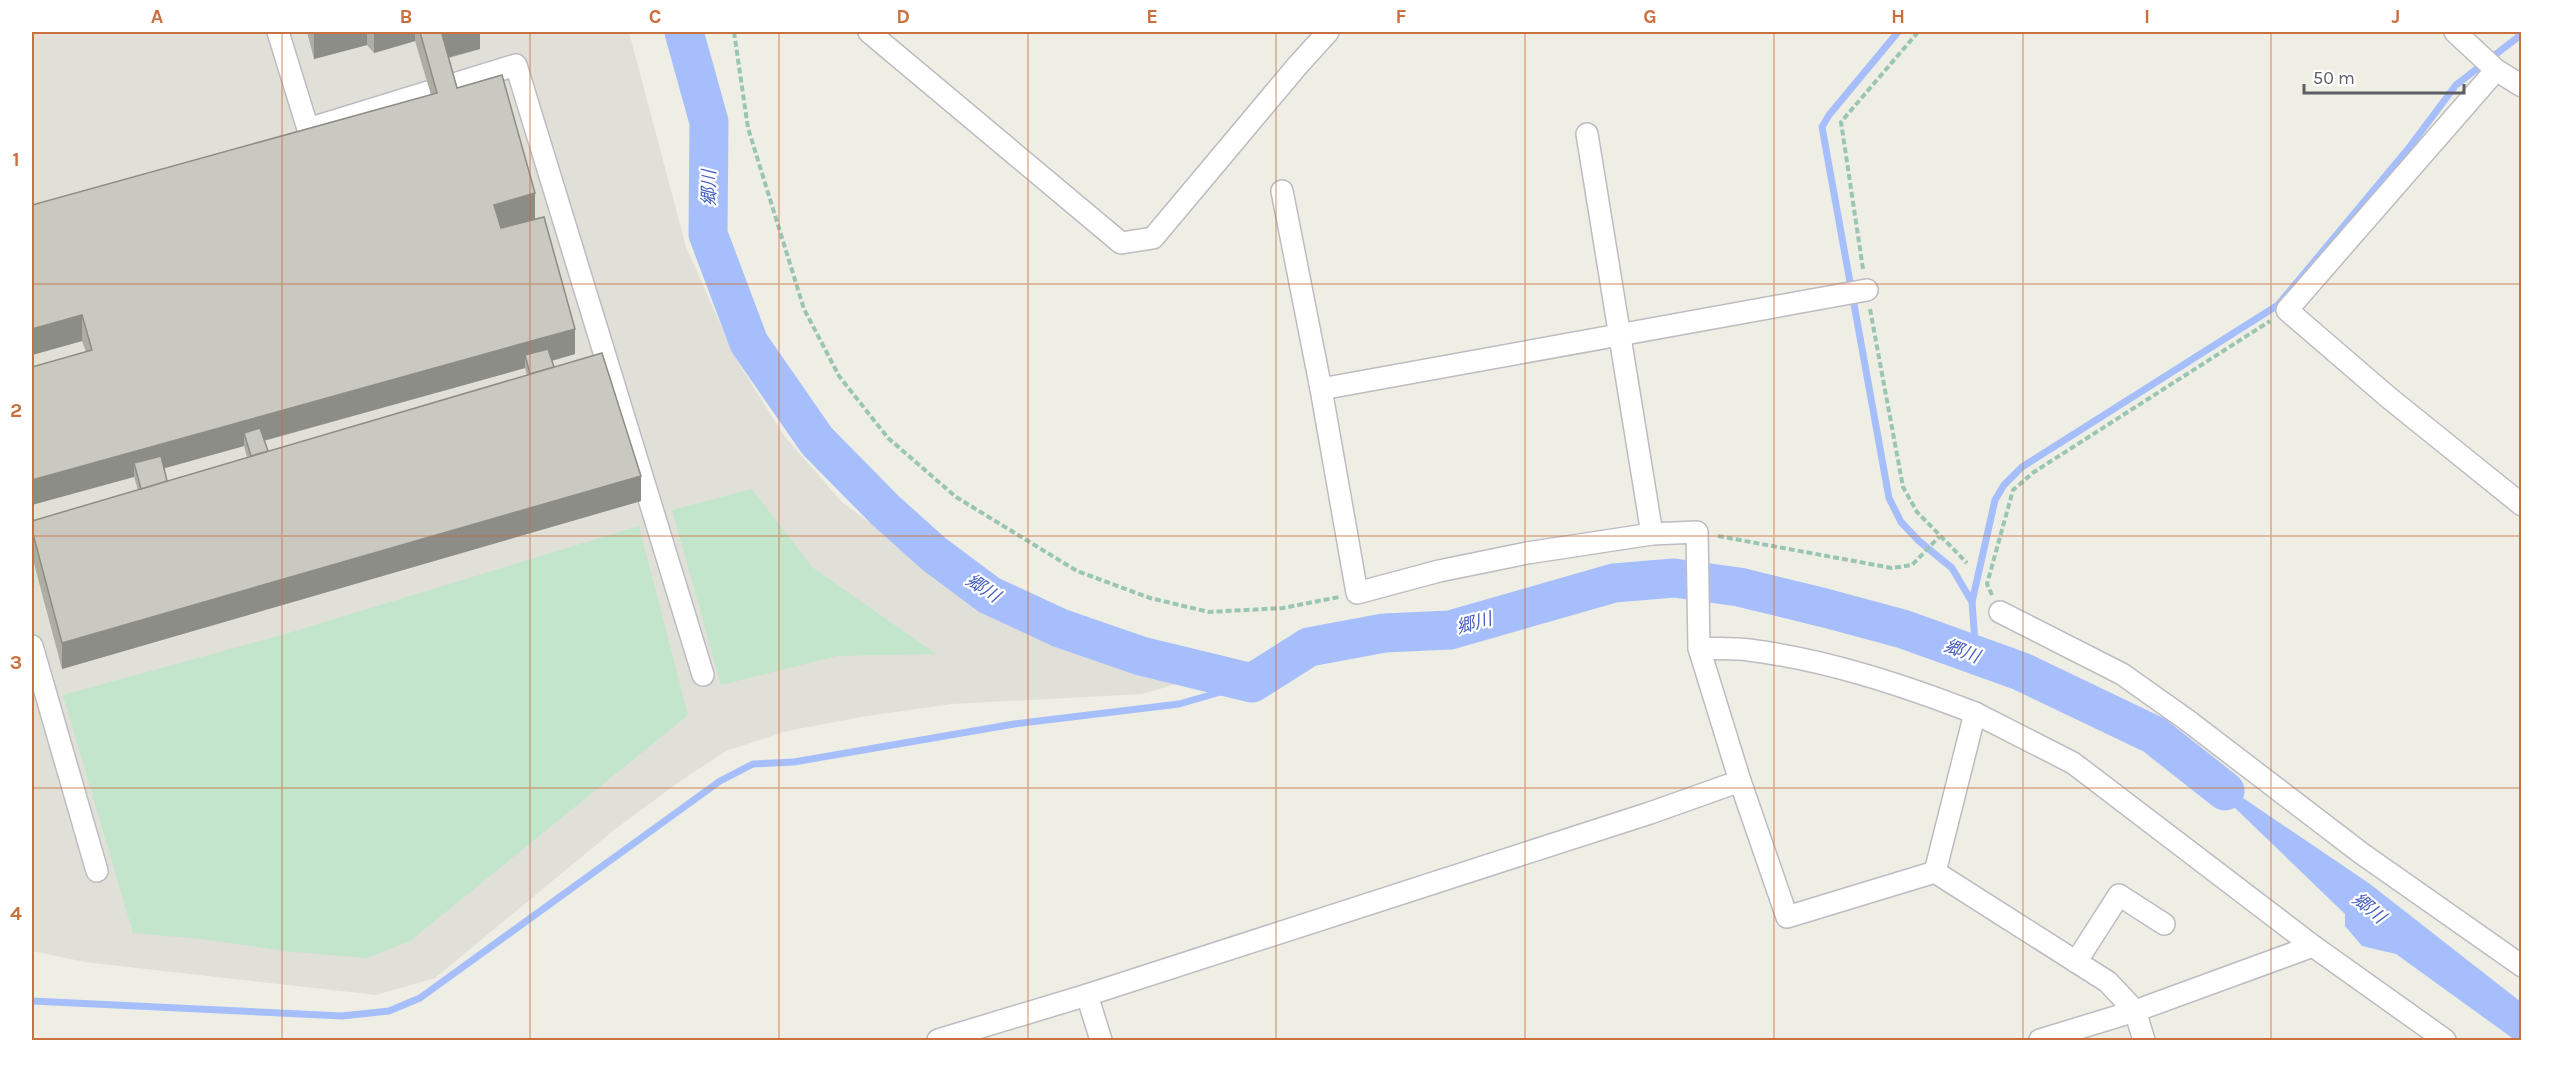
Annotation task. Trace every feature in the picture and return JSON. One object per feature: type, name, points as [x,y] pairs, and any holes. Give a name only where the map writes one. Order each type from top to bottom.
[{"type":"street","points":[[278,32],[308,129]]},
{"type":"street","points":[[869,32],[1121,243],[1153,238],[1298,64],[1328,32]]},
{"type":"street","points":[[2455,32],[2496,70],[2522,86]]},
{"type":"street","points":[[285,136],[516,66],[703,675]]},
{"type":"street","points":[[2496,70],[2287,310],[2388,397],[2522,505]]},
{"type":"street","points":[[1587,134],[1652,534]]},
{"type":"street","points":[[1282,191],[1321,389],[1357,593],[1527,553],[1652,534],[1697,532],[1699,648],[1740,781],[1787,917],[1935,872],[2108,982],[2135,1011],[2144,1041]]},
{"type":"street","points":[[1321,389],[1867,290]]},
{"type":"street","points":[[585,371],[608,365]]},
{"type":"street","points":[[2000,612],[2122,674],[2187,720],[2361,853],[2522,966]]},
{"type":"street","points":[[32,646],[97,872]]},
{"type":"street","points":[[1699,648],[1749,650],[1834,667],[1929,695],[1975,713],[2073,763],[2313,946],[2445,1041]]},
{"type":"street","points":[[1935,872],[1975,713]]},
{"type":"street","points":[[938,1041],[1650,813],[1740,781]]},
{"type":"street","points":[[2076,962],[2119,894],[2164,924]]},
{"type":"street","points":[[2040,1041],[2135,1011],[2313,946]]},
{"type":"street","points":[[1087,995],[1101,1041]]},
{"type":"path","points":[[734,32],[748,128],[804,309],[839,376],[888,438],[956,497],[1077,572],[1150,598],[1209,612],[1283,608],[1357,593]]},
{"type":"path","points":[[2000,612],[1987,584],[2013,490],[2034,472],[2287,310]]},
{"type":"path","points":[[1697,532],[1892,568],[1912,565],[1939,537]]},
{"type":"shaded area","points":[[32,32],[629,32],[686,247],[736,359],[785,437],[842,502],[936,573],[1042,635],[1180,683],[1142,694],[952,704],[867,716],[787,731],[726,751],[614,830],[435,978],[376,995],[85,962],[32,951]]},
{"type":"green space","points":[[752,489],[812,567],[936,654],[837,656],[721,685],[672,510]]},
{"type":"green space","points":[[639,526],[688,715],[410,941],[367,958],[293,952],[201,939],[133,933],[63,695],[282,635]]},
{"type":"water","points":[[2159,741],[2370,884],[2521,1002],[2521,1040],[2515,1040],[2396,954],[2362,946],[2345,926],[2345,914],[2208,782]]},
{"type":"building","points":[[420,32],[450,32],[442,34],[457,88],[502,75],[535,193],[494,205],[501,228],[544,217],[575,329],[32,480],[32,367],[92,350],[82,315],[32,329],[32,205],[437,93]]},
{"type":"building","points":[[548,349],[554,367],[530,374],[525,355]]},
{"type":"building","points":[[602,353],[641,476],[62,643],[32,530],[32,521]]},
{"type":"building","points":[[260,428],[268,451],[251,456],[244,433]]},
{"type":"building","points":[[161,456],[167,481],[141,489],[134,463]]},
{"type":"waterway","name":"郷川","points":[[684,32],[709,122],[708,234],[749,343],[817,441],[885,510],[934,554],[989,595],[1060,628],[1141,656],[1252,683],[1309,647],[1384,633],[1450,630],[1614,583],[1674,578],[1739,587],[1903,629],[2020,671],[2154,735],[2225,791]]},
{"type":"waterway","points":[[1898,32],[1829,115],[1822,127],[1889,498],[1901,522],[1919,541],[1952,568],[1972,602]]},
{"type":"waterway","points":[[1976,656],[1972,602],[1995,500],[2004,485],[2022,467],[2278,305],[2408,149],[2456,85],[2522,34]]},
{"type":"waterway","points":[[32,1001],[342,1016],[389,1011],[420,998],[720,781],[753,764],[794,762],[1014,724],[1179,704],[1252,683]]}]
